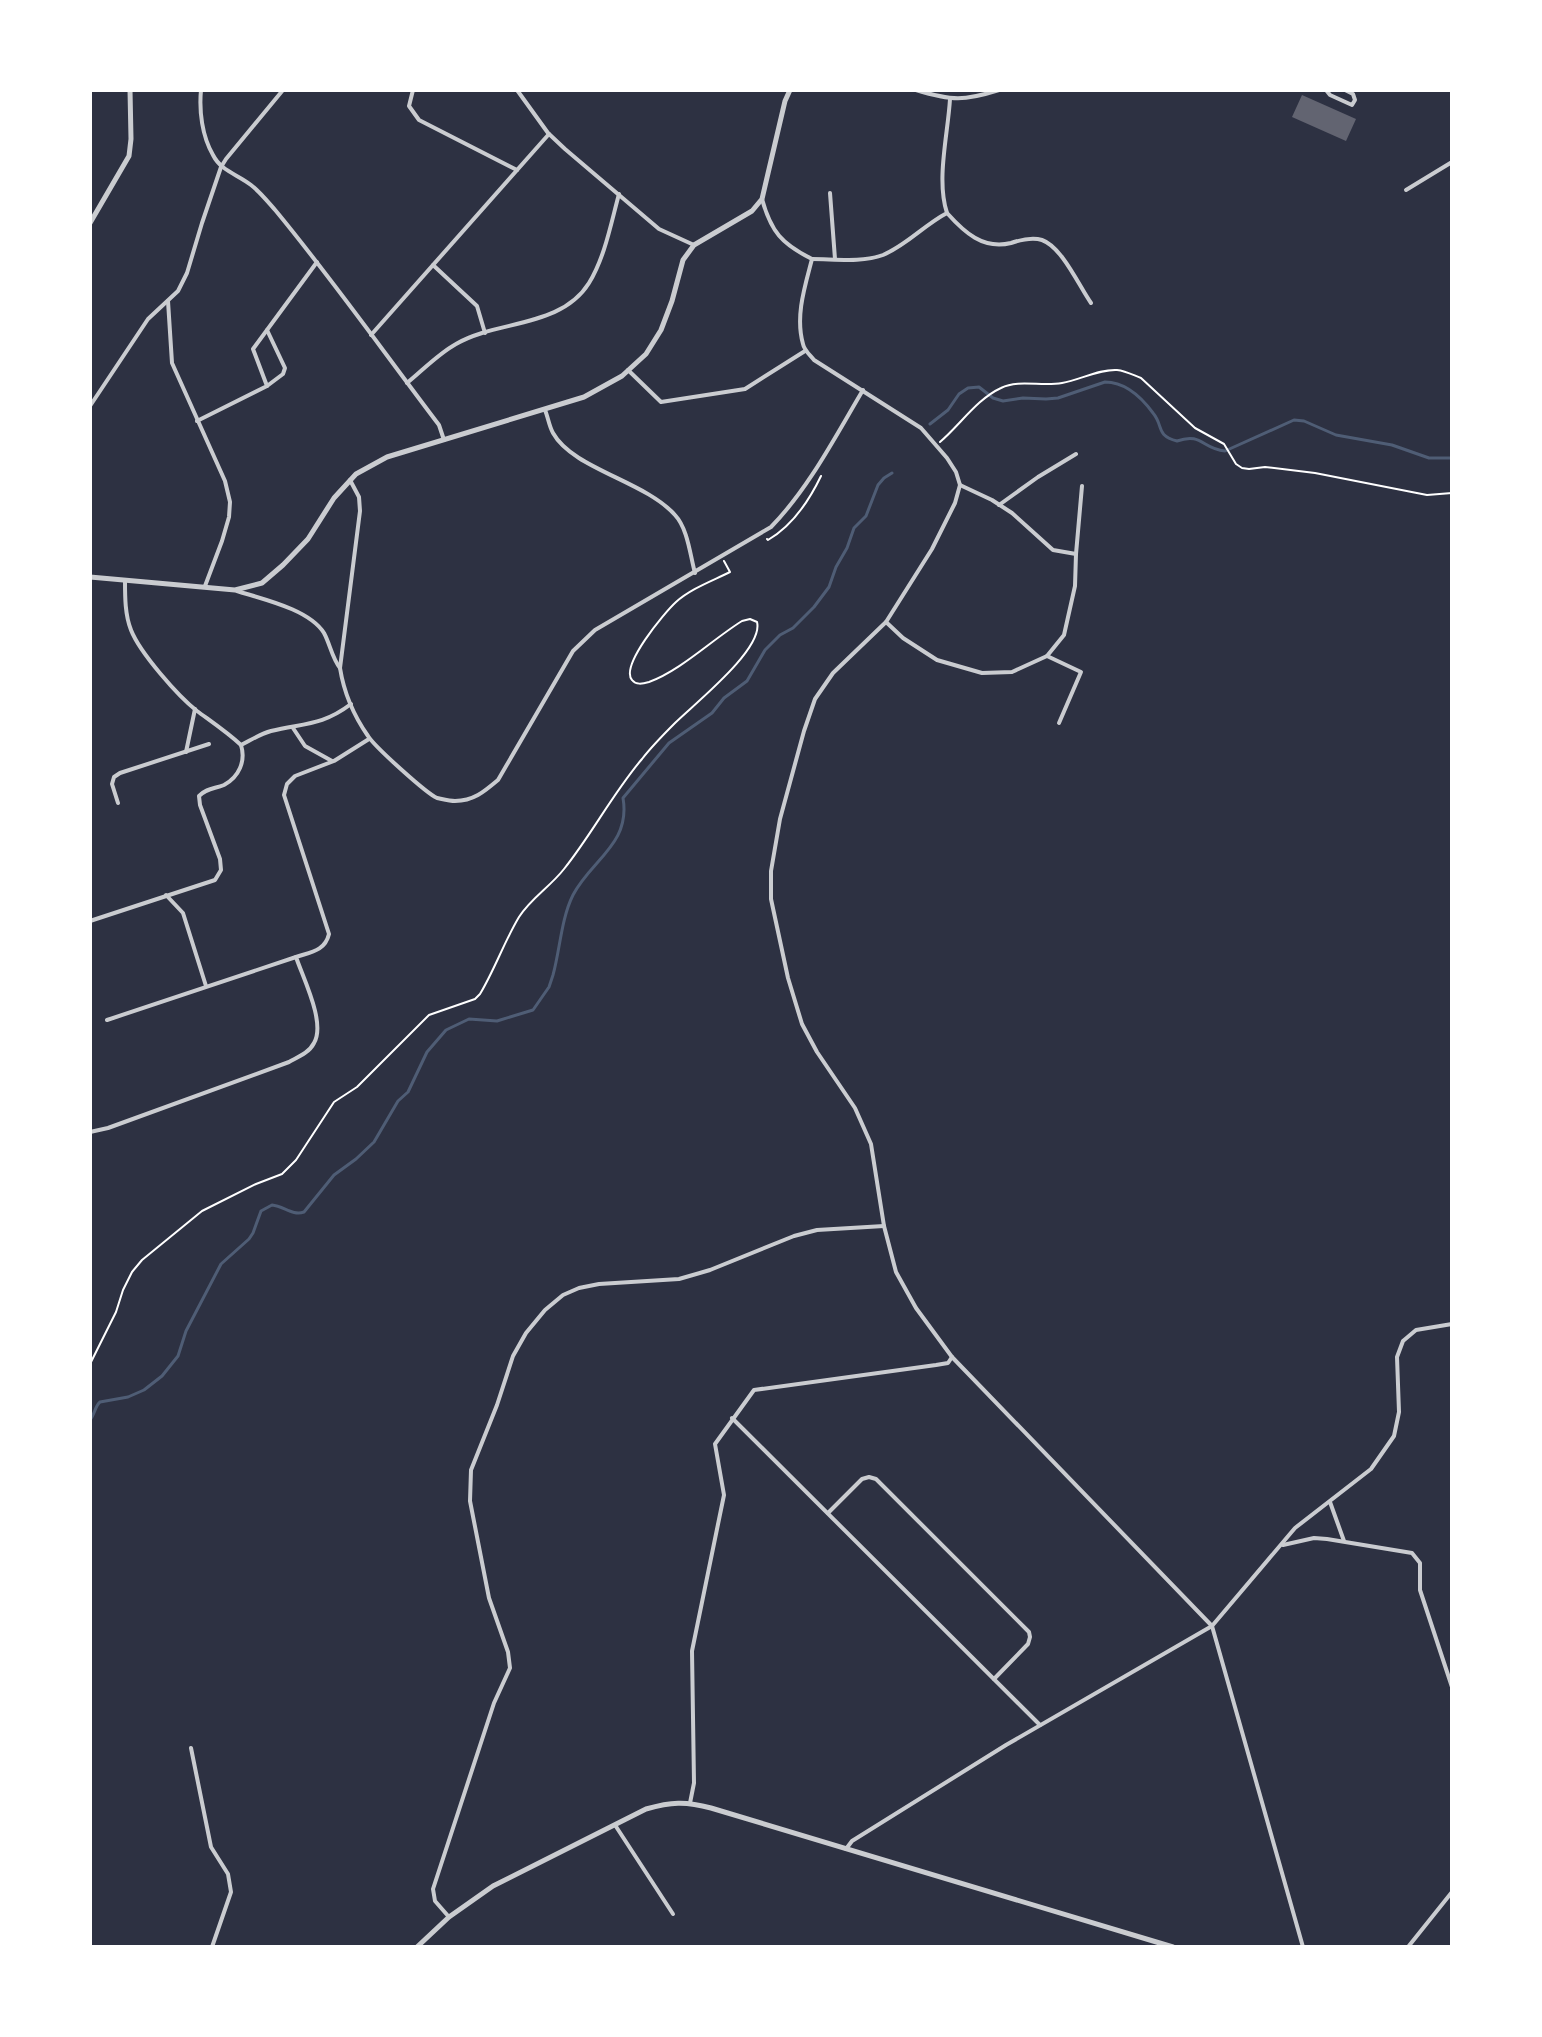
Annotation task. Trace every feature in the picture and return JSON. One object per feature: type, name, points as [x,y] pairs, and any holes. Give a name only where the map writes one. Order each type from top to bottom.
[{"type":"street","points":[[90,223],[129,156],[130,90]]},
{"type":"street","points":[[201,90],[199,106],[211,153],[221,167],[253,186],[274,209],[439,425],[444,440]]},
{"type":"street","points":[[90,406],[148,319],[178,291],[187,273],[221,167],[283,90]]},
{"type":"street","points":[[413,90],[409,106],[419,120],[517,170]]},
{"type":"street","points":[[517,90],[549,134],[659,229],[694,245]]},
{"type":"street","points":[[235,590],[262,583],[283,565],[308,539],[334,498],[356,474],[387,457],[584,397],[628,370],[646,354],[661,330],[683,260],[694,245],[752,211],[762,199],[790,90]]},
{"type":"street","points":[[916,90],[946,99],[975,97],[999,90]]},
{"type":"street","points":[[1326,90],[1352,105],[1355,100],[1353,94],[1345,90]]},
{"type":"street","points":[[950,99],[942,181],[947,213],[967,233],[991,244],[1042,240],[1060,256],[1091,303]]},
{"type":"street","points":[[371,335],[549,134]]},
{"type":"street","points":[[1406,190],[1452,162]]},
{"type":"street","points":[[830,193],[835,259]]},
{"type":"street","points":[[407,383],[457,343],[542,317],[577,298],[596,271],[619,194]]},
{"type":"street","points":[[762,199],[776,232],[790,248],[812,259],[879,256],[947,213]]},
{"type":"street","points":[[812,259],[802,298],[800,319],[803,346],[814,360],[921,428],[956,472],[960,485],[955,503],[932,549],[886,622],[833,673],[815,699],[804,731],[780,819],[771,885],[778,939],[802,1024],[855,1108],[871,1144],[892,1262],[904,1290],[952,1357],[1212,1626],[1303,1947]]},
{"type":"street","points":[[267,386],[253,349],[317,262]]},
{"type":"street","points":[[433,265],[477,306],[485,333]]},
{"type":"street","points":[[168,300],[172,363],[225,481],[230,502],[222,541],[205,586]]},
{"type":"street","points":[[197,421],[267,386],[283,374],[285,368],[267,330]]},
{"type":"street","points":[[628,370],[661,402],[745,389],[806,350]]},
{"type":"street","points":[[350,480],[359,497],[360,511],[340,668],[343,688],[370,739],[416,783],[436,797],[455,801],[473,799],[498,780],[573,651],[595,630],[771,527],[806,484],[863,390]]},
{"type":"street","points":[[545,410],[554,435],[563,445],[580,458],[641,489],[676,515],[683,528],[695,573]]},
{"type":"street","points":[[999,505],[1076,454]]},
{"type":"street","points":[[960,485],[1012,513],[1053,550],[1076,554]]},
{"type":"street","points":[[886,622],[903,638],[937,660],[982,673],[1012,672],[1047,656],[1064,635],[1075,586],[1082,486]]},
{"type":"street","points":[[90,577],[235,590],[281,606],[314,621],[322,630],[340,668]]},
{"type":"street","points":[[90,921],[215,880],[221,870],[220,859],[199,796],[205,790],[224,785],[242,766],[241,745],[195,709],[150,662],[131,632],[125,603],[125,581]]},
{"type":"street","points":[[1047,656],[1081,672],[1059,723]]},
{"type":"street","points":[[241,745],[271,731],[323,721],[351,704]]},
{"type":"street","points":[[186,752],[195,709]]},
{"type":"street","points":[[293,728],[305,746],[334,761]]},
{"type":"street","points":[[107,1020],[320,949],[327,943],[329,934],[284,795],[287,784],[295,776],[334,761],[370,739]]},
{"type":"street","points":[[118,803],[112,784],[114,777],[120,773],[209,744]]},
{"type":"street","points":[[166,895],[183,913],[206,986]]},
{"type":"street","points":[[90,1132],[289,1062],[307,1052],[316,1042],[319,1026],[296,957]]},
{"type":"street","points":[[449,1917],[435,1901],[433,1889],[494,1703],[510,1668],[508,1652],[489,1598],[470,1501],[471,1470],[513,1356],[526,1333],[545,1310],[563,1295],[579,1288],[679,1279],[817,1230],[884,1226]]},
{"type":"street","points":[[846,1849],[852,1841],[1040,1725],[1212,1626],[1295,1528],[1371,1469],[1394,1436],[1399,1412],[1397,1357],[1403,1341],[1416,1330],[1452,1324]]},
{"type":"street","points":[[690,1803],[694,1783],[692,1651],[724,1495],[715,1444],[754,1390],[948,1363],[952,1357]]},
{"type":"street","points":[[732,1418],[1040,1725]]},
{"type":"street","points":[[828,1513],[862,1479],[876,1479],[1029,1632],[1028,1644],[994,1679]]},
{"type":"street","points":[[1330,1502],[1344,1541]]},
{"type":"street","points":[[1281,1545],[1314,1538],[1412,1553],[1420,1563],[1420,1590],[1452,1687]]},
{"type":"street","points":[[191,1748],[211,1847],[228,1874],[231,1892],[212,1947]]},
{"type":"street","points":[[417,1947],[449,1917],[493,1886],[646,1809],[670,1803],[690,1803],[1173,1947]]},
{"type":"street","points":[[615,1825],[673,1914]]},
{"type":"street","points":[[1408,1947],[1452,1892]]},
{"type":"path","points":[[936,445],[996,390],[1018,383],[1061,383],[1118,370],[1141,378],[1195,428],[1224,444],[1238,466],[1246,469],[1265,467],[1315,473],[1427,495],[1452,493]]},
{"type":"path","points":[[763,536],[768,540],[774,537],[798,515],[816,487],[821,476],[819,471]]},
{"type":"path","points":[[90,1364],[128,1281],[142,1260],[202,1211],[282,1174],[308,1144],[334,1102],[357,1087],[429,1015],[475,999],[480,994],[519,917],[532,899],[565,868],[642,759],[676,722],[726,677],[757,633],[757,622],[750,619],[742,621],[650,682],[633,682],[629,675],[630,663],[636,653],[670,608],[682,598],[730,572],[724,561]]},
{"type":"building","points":[[1302,95],[1356,119],[1346,141],[1292,117]]},
{"type":"waterway","points":[[930,424],[968,388],[979,387],[993,398],[1003,401],[1058,398],[1105,382],[1126,388],[1138,397],[1149,407],[1163,433],[1170,439],[1192,438],[1217,450],[1225,451],[1294,420],[1304,421],[1336,435],[1392,445],[1429,458],[1452,458]]},
{"type":"waterway","points":[[90,1420],[100,1402],[128,1397],[144,1390],[162,1376],[178,1356],[186,1331],[221,1264],[249,1239],[261,1211],[272,1205],[296,1213],[304,1212],[334,1175],[374,1142],[398,1101],[408,1092],[427,1052],[446,1030],[469,1019],[497,1021],[533,1010],[549,987],[573,895],[608,851],[621,828],[623,798],[669,743],[712,713],[724,698],[747,681],[765,650],[814,607],[829,587],[854,528],[866,516],[878,485],[892,473]]}]
